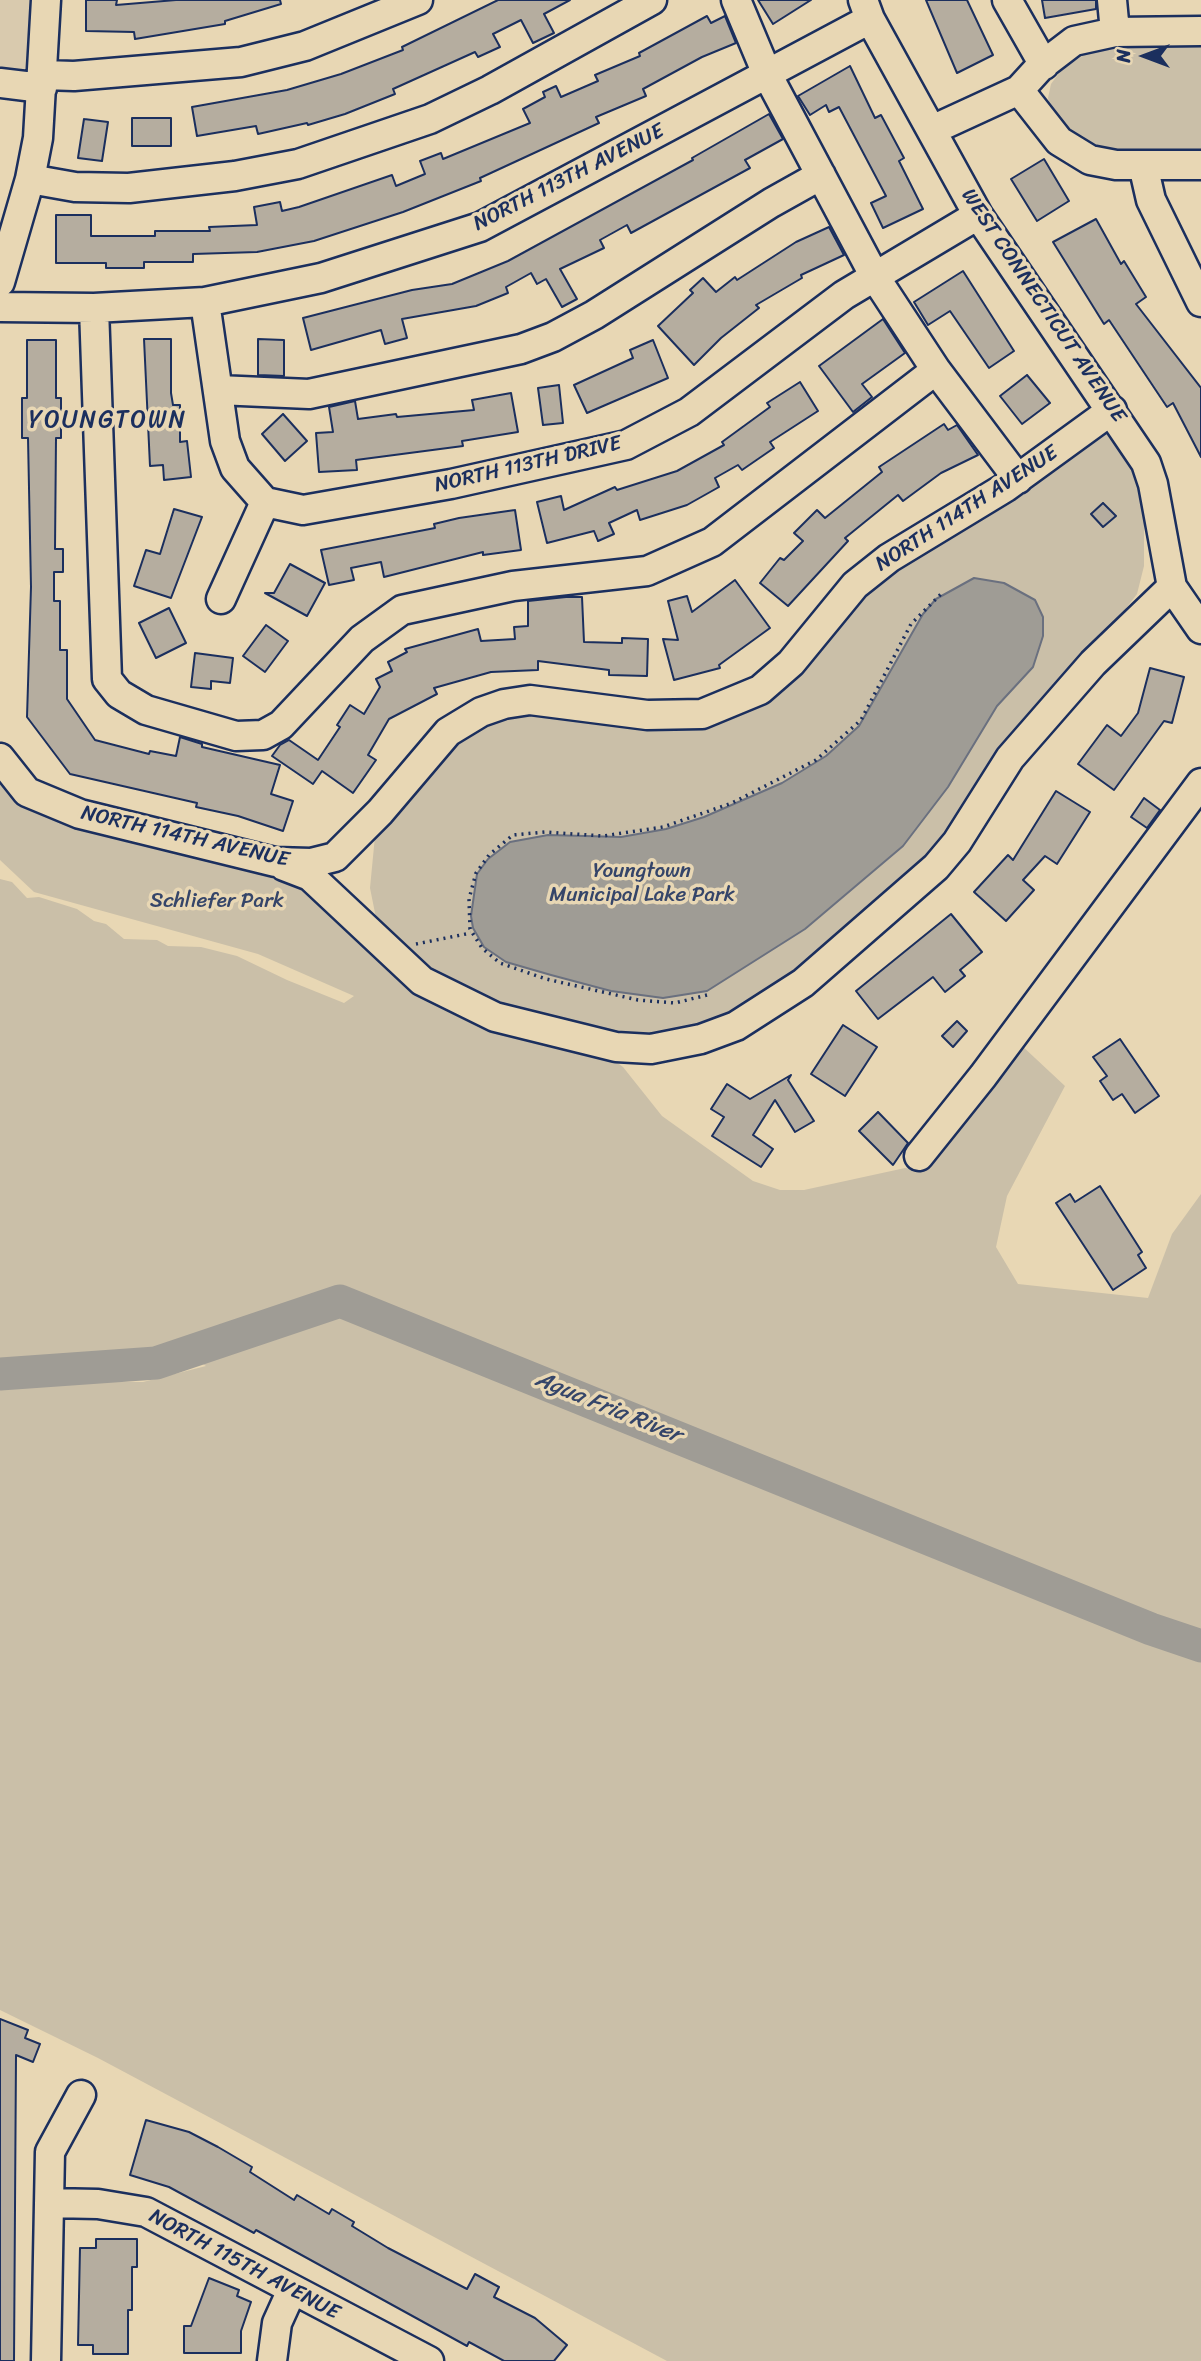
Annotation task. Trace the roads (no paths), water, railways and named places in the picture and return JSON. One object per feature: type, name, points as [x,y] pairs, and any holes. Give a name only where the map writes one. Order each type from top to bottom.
[{"type":"street","points":[[0,282],[30,179],[42,81],[47,0]]},
{"type":"street","points":[[0,83],[241,62],[305,46],[418,0]]},
{"type":"street","points":[[30,179],[75,187],[129,188],[235,176],[298,164],[430,118],[490,90],[652,0]]},
{"type":"street","points":[[736,0],[767,74],[875,277],[936,370],[1018,479]]},
{"type":"street","points":[[1007,0],[1044,65]]},
{"type":"street","points":[[1112,0],[1115,32]]},
{"type":"street","name":"NORTH 113TH AVENUE","points":[[0,307],[94,308],[205,302],[321,278],[480,227],[767,74],[866,10]]},
{"type":"street","name":"WEST CONNECTICUT AVENUE","points":[[866,10],[978,215],[1137,448],[1153,484],[1172,587]]},
{"type":"street","points":[[932,130],[1019,90],[1074,41],[1115,32],[1201,31]]},
{"type":"street","points":[[1019,90],[1059,141],[1076,152],[1103,163],[1201,165]]},
{"type":"street","points":[[1143,165],[1151,201],[1201,302]]},
{"type":"street","points":[[218,390],[309,394],[531,345],[594,315],[761,209],[821,176]]},
{"type":"street","name":"NORTH 113TH DRIVE","points":[[265,502],[303,510],[451,484],[626,445],[689,412],[844,295],[978,215]]},
{"type":"street","points":[[205,302],[225,441],[235,468],[265,502],[221,599]]},
{"type":"street","points":[[94,308],[107,679],[119,694],[146,710],[236,736],[263,735],[281,725],[362,639],[402,610],[513,586],[647,571],[712,542],[936,370]]},
{"type":"street","name":"NORTH 114TH AVENUE","points":[[0,758],[19,784],[41,799],[80,814],[275,862],[311,863],[335,857],[380,812],[448,732],[481,712],[504,704],[530,700],[648,715],[702,713],[760,690],[791,663],[855,586],[889,558],[1018,479],[1112,410]]},
{"type":"street","points":[[275,862],[310,876],[422,981],[495,1017],[616,1047],[651,1049],[701,1039],[736,1026],[803,983],[936,867],[957,842],[1010,758],[1093,663],[1172,587],[1201,629]]},
{"type":"street","points":[[919,1156],[983,1076],[1201,783]]},
{"type":"street","points":[[46,2361],[50,2152],[81,2095]]},
{"type":"street","name":"NORTH 115TH AVENUE","points":[[49,2203],[98,2204],[146,2212],[429,2361]]},
{"type":"street","points":[[272,2361],[277,2323],[292,2290]]},
{"type":"waterway","name":"Agua Fria River","points":[[0,1374],[156,1363],[340,1301],[1151,1629],[1201,1646]]},
{"type":"district","name":"YOUNGTOWN","points":[[108,421]]},
{"type":"park label","name":"Youngtown Municipal Lake Park","points":[[642,884]]},
{"type":"park label","name":"Schliefer Park","points":[[217,902]]}]
